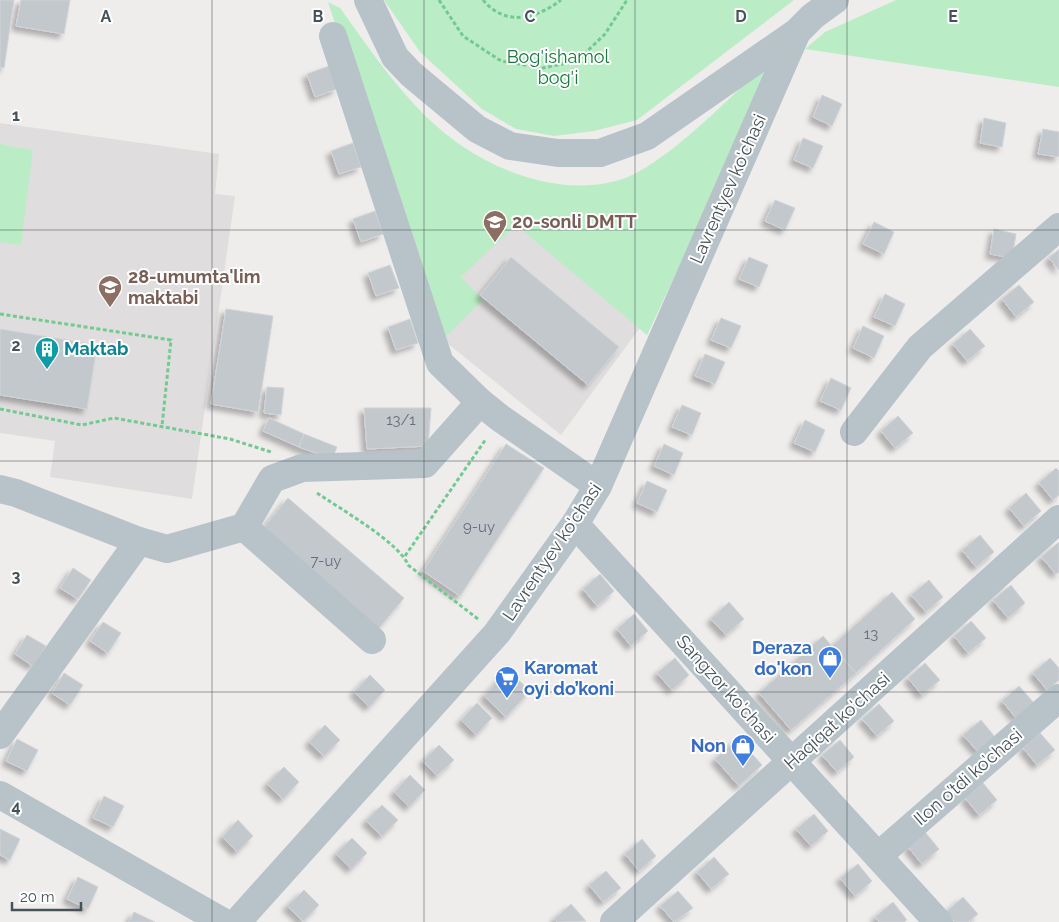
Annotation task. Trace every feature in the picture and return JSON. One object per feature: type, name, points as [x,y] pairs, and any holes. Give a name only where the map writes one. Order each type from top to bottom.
[{"type":"street","points":[[366,2],[395,57],[411,74],[477,129],[510,146],[558,153],[600,152],[647,136],[797,32],[813,16],[835,0]]},
{"type":"street","name":"Lavrentyev ko'chasi","points":[[237,922],[497,633],[575,524],[598,486],[797,32]]},
{"type":"street","points":[[333,36],[440,364],[490,410],[598,486]]},
{"type":"street","points":[[854,432],[920,347],[1059,227]]},
{"type":"street","points":[[0,489],[16,493],[139,541],[167,549],[244,527],[272,479],[295,471],[425,464],[490,410]]},
{"type":"street","name":"Haqiqat ko'chasi","points":[[614,922],[1059,519]]},
{"type":"street","name":"Sangzor ko'chasi","points":[[575,524],[938,922]]},
{"type":"street","points":[[244,527],[372,640]]},
{"type":"street","points":[[0,735],[139,541]]},
{"type":"street","name":"Ilon o’tdi ko’chasi","points":[[878,856],[1059,698]]},
{"type":"street","points":[[0,795],[222,922]]},
{"type":"path","points":[[439,0],[463,36],[501,61],[543,68],[577,61],[605,34],[627,0]]},
{"type":"path","points":[[483,0],[506,18],[525,19],[548,10],[561,0]]},
{"type":"path","points":[[0,314],[171,340],[162,426]]},
{"type":"path","points":[[0,409],[82,425],[114,418],[230,439],[284,456],[295,471],[405,556],[408,566],[497,633]]},
{"type":"path","points":[[405,556],[490,410]]},
{"type":"shaded area","name":"28-umumta'lim maktabi","points":[[0,123],[219,154],[215,194],[235,196],[192,499],[50,477],[55,441],[0,433]]},
{"type":"shaded area","name":"20-sonli DMTT","points":[[441,149],[653,310],[561,435],[447,343],[391,176]]},
{"type":"green space","name":"Bog'ishamol bog'i","points":[[384,0],[794,0],[637,120],[594,131],[554,136],[516,129],[482,109],[420,52]]},
{"type":"green space","points":[[896,0],[1059,0],[1059,87],[805,49],[825,32]]},
{"type":"green space","points":[[328,2],[340,8],[402,91],[424,115],[448,136],[475,155],[506,170],[541,181],[565,185],[603,184],[638,172],[687,137],[765,65],[772,70],[647,335],[516,225],[461,277],[483,300],[440,342]]},
{"type":"green space","points":[[0,144],[33,150],[21,245],[0,242]]},
{"type":"building","points":[[0,0],[14,0],[4,68],[0,67]]},
{"type":"building","points":[[21,0],[70,0],[64,34],[16,26]]},
{"type":"building","points":[[329,66],[337,89],[315,97],[307,74]]},
{"type":"building","points":[[822,95],[842,104],[832,126],[813,117]]},
{"type":"building","points":[[984,118],[1006,123],[1002,147],[980,143]]},
{"type":"building","points":[[1043,129],[1059,132],[1059,157],[1038,154]]},
{"type":"building","points":[[803,138],[823,146],[813,168],[794,160]]},
{"type":"building","points":[[353,143],[361,167],[339,174],[331,151]]},
{"type":"building","points":[[775,200],[795,208],[785,230],[765,221]]},
{"type":"building","points":[[375,211],[383,234],[361,242],[353,219]]},
{"type":"building","points":[[874,222],[894,232],[884,254],[863,244]]},
{"type":"building","points":[[994,229],[1016,234],[1012,258],[990,254]]},
{"type":"building","points":[[1059,249],[1059,270],[1049,258]]},
{"type":"building","points":[[511,257],[619,347],[588,385],[480,295]]},
{"type":"building","points":[[749,257],[768,265],[759,287],[739,279]]},
{"type":"building","points":[[390,265],[399,288],[376,296],[368,273]]},
{"type":"building","points":[[1019,285],[1034,302],[1016,317],[1002,299]]},
{"type":"building","points":[[885,294],[905,304],[895,326],[874,317]]},
{"type":"building","points":[[226,309],[273,316],[258,412],[211,404]]},
{"type":"building","points":[[721,318],[741,326],[731,348],[711,340]]},
{"type":"building","points":[[410,319],[418,343],[396,350],[388,327]]},
{"type":"building","points":[[863,326],[884,336],[874,358],[853,348]]},
{"type":"building","name":"Maktab","points":[[0,329],[97,345],[87,409],[0,395]]},
{"type":"building","points":[[970,329],[985,346],[967,361],[953,344]]},
{"type":"building","points":[[705,354],[725,362],[715,384],[695,376]]},
{"type":"building","points":[[831,378],[851,388],[841,410],[820,401]]},
{"type":"building","points":[[267,387],[284,388],[281,415],[264,413]]},
{"type":"building","points":[[682,405],[701,413],[692,435],[672,427]]},
{"type":"building","points":[[364,408],[431,408],[428,446],[367,449]]},
{"type":"building","points":[[898,416],[913,433],[895,448],[881,431]]},
{"type":"building","points":[[269,418],[304,434],[299,447],[263,431]]},
{"type":"building","points":[[805,420],[825,430],[815,452],[794,443]]},
{"type":"building","points":[[304,434],[337,447],[332,459],[299,447]]},
{"type":"building","points":[[506,444],[544,468],[460,596],[423,571]]},
{"type":"building","points":[[664,444],[683,453],[674,475],[654,466]]},
{"type":"building","points":[[1056,468],[1059,471],[1059,495],[1053,500],[1039,483]]},
{"type":"building","points":[[647,481],[667,490],[657,512],[637,503]]},
{"type":"building","points":[[1026,493],[1041,511],[1024,526],[1009,508]]},
{"type":"building","points":[[288,498],[404,598],[375,633],[259,533]]},
{"type":"building","points":[[980,535],[994,552],[976,567],[962,550]]},
{"type":"building","points":[[1059,542],[1059,572],[1056,574],[1041,557]]},
{"type":"building","points":[[73,568],[91,580],[78,599],[60,588]]},
{"type":"building","points":[[600,574],[614,591],[597,606],[583,589]]},
{"type":"building","points":[[929,580],[943,597],[926,612],[911,595]]},
{"type":"building","points":[[1011,585],[1025,603],[1008,618],[993,600]]},
{"type":"building","points":[[892,592],[915,619],[856,673],[832,646]]},
{"type":"building","points":[[729,602],[744,619],[726,635],[711,619]]},
{"type":"building","points":[[634,614],[648,631],[631,646],[617,629]]},
{"type":"building","points":[[971,621],[986,638],[968,653],[954,636]]},
{"type":"building","points":[[103,622],[121,633],[108,653],[90,641]]},
{"type":"building","points":[[27,635],[46,646],[33,666],[15,654]]},
{"type":"building","points":[[823,636],[856,673],[791,730],[759,693]]},
{"type":"building","points":[[675,658],[689,675],[672,690],[657,673]]},
{"type":"building","points":[[1050,658],[1059,668],[1059,680],[1047,690],[1033,673]]},
{"type":"building","points":[[925,663],[940,680],[922,695],[908,678]]},
{"type":"building","points":[[508,670],[530,691],[506,717],[484,696]]},
{"type":"building","points":[[64,673],[83,685],[70,705],[52,693]]},
{"type":"building","points":[[370,675],[385,690],[369,707],[354,692]]},
{"type":"building","points":[[1019,686],[1034,703],[1016,718],[1002,701]]},
{"type":"building","points":[[477,703],[492,718],[476,735],[461,720]]},
{"type":"building","points":[[879,704],[894,721],[877,736],[862,719]]},
{"type":"building","points":[[981,720],[995,737],[978,752],[963,735]]},
{"type":"building","points":[[325,725],[340,740],[324,756],[309,742]]},
{"type":"building","points":[[1040,733],[1055,750],[1037,765],[1023,748]]},
{"type":"building","points":[[738,738],[762,765],[739,786],[715,759]]},
{"type":"building","points":[[17,739],[38,750],[27,771],[6,761]]},
{"type":"building","points":[[840,740],[854,757],[837,772],[822,755]]},
{"type":"building","points":[[439,745],[454,760],[437,776],[423,761]]},
{"type":"building","points":[[284,767],[299,782],[283,799],[267,784]]},
{"type":"building","points":[[410,775],[425,790],[409,807],[394,792]]},
{"type":"building","points":[[983,783],[997,800],[979,815],[965,798]]},
{"type":"building","points":[[104,796],[124,806],[113,827],[93,818]]},
{"type":"building","points":[[382,805],[398,820],[382,836],[366,821]]},
{"type":"building","points":[[814,814],[828,831],[811,846],[796,829]]},
{"type":"building","points":[[238,820],[253,836],[237,852],[222,837]]},
{"type":"building","points":[[0,829],[20,839],[10,860],[0,855]]},
{"type":"building","points":[[925,832],[939,849],[922,864],[908,847]]},
{"type":"building","points":[[352,838],[367,853],[351,869],[336,854]]},
{"type":"building","points":[[642,839],[656,856],[639,871],[625,854]]},
{"type":"building","points":[[714,857],[729,874],[711,889],[697,872]]},
{"type":"building","points":[[858,864],[872,881],[855,896],[840,878]]},
{"type":"building","points":[[606,871],[621,888],[603,902],[589,885]]},
{"type":"building","points":[[78,877],[98,887],[88,909],[67,899]]},
{"type":"building","points":[[304,890],[319,905],[303,921],[287,906]]},
{"type":"building","points":[[678,891],[693,908],[674,922],[660,906]]},
{"type":"building","points":[[963,897],[978,914],[968,922],[954,922],[946,912]]},
{"type":"building","points":[[893,902],[907,920],[904,922],[879,922],[875,917]]},
{"type":"building","points":[[571,904],[586,921],[557,922],[554,919]]},
{"type":"building","points":[[134,912],[155,922],[129,922]]},
{"type":"place","name":"20-sonli DMTT","points":[[495,243]]},
{"type":"place","name":"28-umumta'lim maktabi","points":[[110,308]]},
{"type":"place","name":"Maktab","points":[[47,370]]},
{"type":"place","name":"Deraza do'kon","points":[[830,679]]},
{"type":"place","name":"Karomat oyi do’koni","points":[[507,699]]},
{"type":"place","name":"Non","points":[[743,767]]}]
